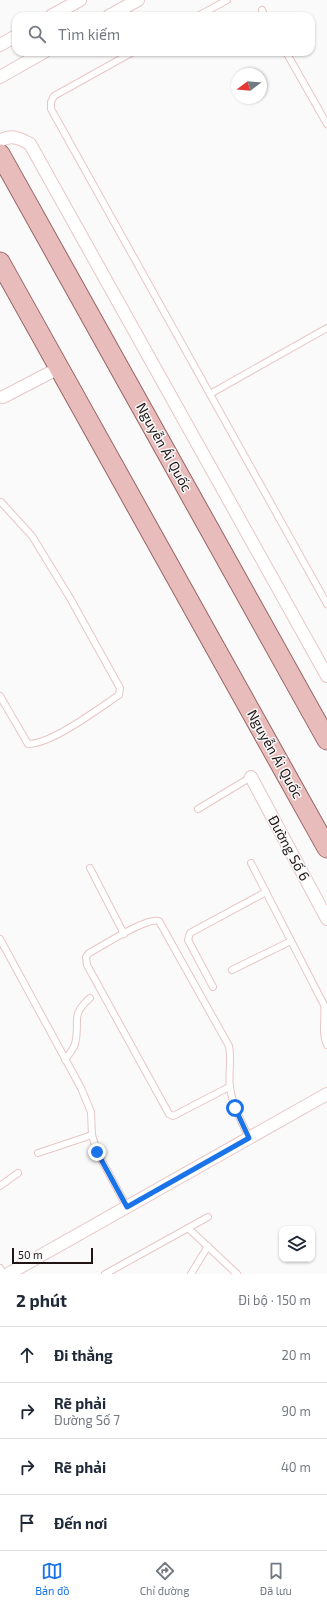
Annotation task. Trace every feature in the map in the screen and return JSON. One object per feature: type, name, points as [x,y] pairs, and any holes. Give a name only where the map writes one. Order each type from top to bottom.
[{"type":"main road","name":"Nguyễn Ái Quốc","points":[[0,154],[327,740]]},
{"type":"main road","name":"Nguyễn Ái Quốc","points":[[0,262],[327,848]]},
{"type":"street","points":[[58,12],[80,0]]},
{"type":"street","points":[[117,12],[138,0]]},
{"type":"street","points":[[0,44],[12,38]]},
{"type":"street","points":[[0,77],[37,56]]},
{"type":"street","points":[[0,141],[6,137],[21,138],[30,144],[327,676]]},
{"type":"street","points":[[3,397],[59,368]]},
{"type":"street","name":"Đường Số 6","points":[[251,777],[327,919]]},
{"type":"street","points":[[8,1274],[327,1094]]},
{"type":"lane","points":[[205,12],[227,0]]},
{"type":"lane","points":[[126,56],[54,96],[51,102],[51,109],[327,604]]},
{"type":"lane","points":[[288,56],[327,124]]},
{"type":"lane","points":[[210,394],[327,328]]},
{"type":"lane","points":[[0,495],[1,503],[32,536],[70,598],[120,688],[119,695],[93,713],[37,744],[28,744],[0,696]]},
{"type":"lane","points":[[198,809],[251,777]]},
{"type":"lane","points":[[251,864],[324,1005],[326,1015],[323,1027],[327,1045]]},
{"type":"lane","points":[[90,868],[124,934]]},
{"type":"lane","points":[[213,986],[188,940],[188,936],[190,933],[266,892]]},
{"type":"lane","points":[[229,1087],[173,1116],[164,1108],[124,1030],[87,965],[86,957],[89,953],[153,920],[159,921],[229,1046],[231,1056],[229,1087],[235,1108],[249,1138]]},
{"type":"lane","points":[[0,939],[81,1088],[91,1112],[92,1135],[97,1152],[127,1207]]},
{"type":"lane","points":[[232,970],[291,941]]},
{"type":"lane","points":[[65,1060],[75,1045],[76,1014],[81,1006],[90,998]]},
{"type":"lane","points":[[38,1153],[92,1135]]},
{"type":"lane","points":[[0,1186],[18,1173]]},
{"type":"lane","points":[[105,1274],[208,1217]]},
{"type":"lane","points":[[188,1228],[237,1274]]},
{"type":"lane","points":[[191,1274],[208,1246]]},
{"type":"lane","points":[[0,1268],[3,1274]]},
{"type":"route","points":[[97,1152],[127,1207],[249,1138],[235,1108]]}]
